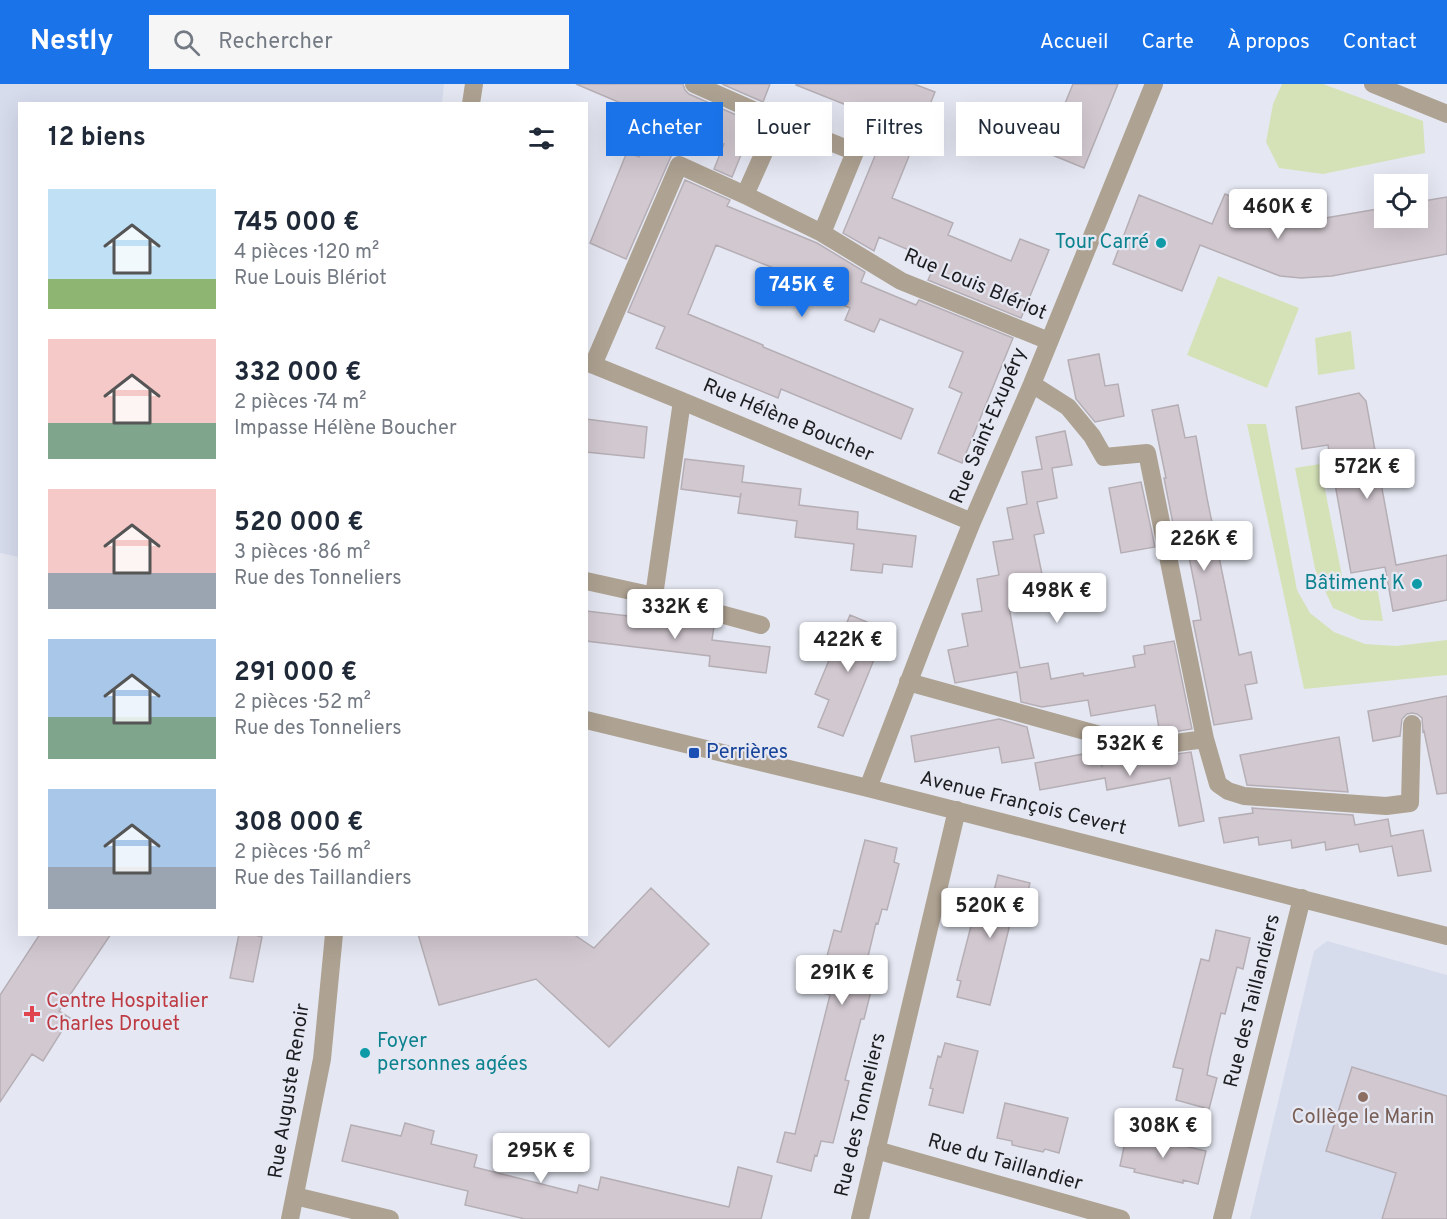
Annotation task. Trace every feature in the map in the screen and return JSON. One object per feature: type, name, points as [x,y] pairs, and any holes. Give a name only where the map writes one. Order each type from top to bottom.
[{"type":"street","points":[[471,102],[474,84]]},
{"type":"street","points":[[694,84],[735,102]]},
{"type":"street","name":"Rue Saint-Exupéry","points":[[868,788],[972,522],[1032,384],[1154,84]]},
{"type":"street","points":[[1373,84],[1447,114]]},
{"type":"street","points":[[822,233],[855,152],[832,143]]},
{"type":"street","points":[[745,195],[762,156]]},
{"type":"street","name":"Rue Louis Blériot","points":[[590,364],[679,165],[822,233],[901,281],[1049,341]]},
{"type":"street","name":"Rue Hélène Boucher","points":[[590,364],[972,522]]},
{"type":"street","points":[[1032,384],[1068,407],[1092,436],[1104,458],[1147,453],[1205,739],[1218,784],[1228,791],[1244,796],[1386,806],[1410,803],[1412,724]]},
{"type":"street","points":[[654,596],[682,401]]},
{"type":"street","points":[[588,580],[760,624]]},
{"type":"street","points":[[908,682],[1136,745],[1153,746],[1205,739]]},
{"type":"street","name":"Avenue François Cevert","points":[[588,720],[957,810],[1447,936]]},
{"type":"street","name":"Rue des Tonneliers","points":[[860,1219],[957,810]]},
{"type":"street","name":"Rue des Taillandiers","points":[[1222,1219],[1302,898]]},
{"type":"street","name":"Rue Auguste Renoir","points":[[290,1219],[322,1059],[334,936]]},
{"type":"street","name":"Rue du Taillandier","points":[[876,1150],[1121,1219]]},
{"type":"street","points":[[295,1196],[390,1219]]},
{"type":"shaded area","points":[[0,84],[444,84],[442,102],[18,102],[18,557],[0,553]]},
{"type":"shaded area","name":"Collège le Marin","points":[[1327,941],[1447,975],[1447,1219],[1250,1219],[1314,951]]},
{"type":"green space","points":[[1282,84],[1323,84],[1423,121],[1425,153],[1323,174],[1279,168],[1266,142],[1273,104]]},
{"type":"green space","points":[[1218,276],[1299,308],[1267,388],[1187,355]]},
{"type":"green space","points":[[1351,331],[1355,369],[1318,375],[1315,338]]},
{"type":"green space","points":[[1247,424],[1266,424],[1297,590],[1310,613],[1334,632],[1365,644],[1396,646],[1447,640],[1447,675],[1304,689]]},
{"type":"green space","points":[[1320,464],[1343,581],[1376,580],[1383,621],[1361,620],[1333,608],[1315,569],[1295,468]]},
{"type":"building","points":[[576,84],[683,84],[689,94],[707,102],[618,102]]},
{"type":"building","points":[[722,84],[770,84],[763,102]]},
{"type":"building","points":[[914,84],[935,92],[931,102],[844,102],[844,104],[796,85]]},
{"type":"building","points":[[1073,84],[1118,84],[1084,168],[1055,156],[1082,156],[1082,102],[1066,102]]},
{"type":"building","points":[[723,109],[735,115],[735,156],[741,156],[732,177],[714,169],[719,156],[723,156]]},
{"type":"building","points":[[625,156],[671,156],[626,259],[590,243]]},
{"type":"building","points":[[875,156],[909,156],[892,198],[953,223],[948,235],[1011,261],[1020,239],[1049,250],[1021,318],[928,280],[936,262],[879,237],[874,251],[843,233]]},
{"type":"building","points":[[685,180],[730,200],[727,206],[817,243],[865,272],[861,282],[916,305],[919,300],[1013,338],[962,463],[938,453],[962,393],[949,387],[963,352],[880,319],[874,332],[845,320],[850,308],[818,294],[821,287],[716,245],[688,314],[913,409],[901,439],[781,389],[778,398],[656,348],[665,327],[628,312]]},
{"type":"building","points":[[1225,194],[1290,220],[1302,222],[1374,210],[1374,228],[1428,228],[1428,200],[1447,197],[1447,254],[1332,276],[1301,278],[1280,276],[1200,245],[1182,291],[1113,264],[1139,195],[1212,224]]},
{"type":"building","points":[[1099,354],[1105,386],[1118,384],[1124,416],[1095,422],[1076,399],[1068,360]]},
{"type":"building","points":[[1359,393],[1366,401],[1396,565],[1447,555],[1447,600],[1393,611],[1385,567],[1351,573],[1328,445],[1302,449],[1296,407]]},
{"type":"building","points":[[1178,405],[1185,438],[1196,436],[1239,655],[1251,652],[1257,683],[1245,685],[1252,719],[1214,725],[1193,621],[1201,620],[1197,597],[1186,542],[1177,544],[1152,410]]},
{"type":"building","points":[[588,419],[647,427],[644,458],[588,452]]},
{"type":"building","points":[[1065,431],[1072,465],[1052,468],[1057,498],[1037,502],[1044,533],[1034,535],[1047,599],[1009,607],[1020,668],[1048,663],[1051,679],[1083,673],[1084,676],[1135,667],[1133,656],[1145,654],[1144,646],[1174,641],[1192,729],[1160,734],[1155,705],[1091,716],[1088,700],[1042,707],[1021,702],[1017,672],[955,683],[948,650],[968,646],[962,614],[982,611],[977,579],[999,575],[993,542],[1013,539],[1007,508],[1027,504],[1022,472],[1042,469],[1036,437]]},
{"type":"building","points":[[685,459],[744,466],[742,482],[801,489],[799,505],[858,512],[857,529],[916,536],[912,567],[883,564],[882,573],[851,570],[854,544],[795,537],[797,521],[738,513],[741,493],[740,497],[681,489]]},
{"type":"building","points":[[1141,482],[1155,547],[1121,553],[1109,488]]},
{"type":"building","points":[[588,611],[714,626],[712,640],[770,647],[766,673],[709,666],[710,656],[588,641]]},
{"type":"building","points":[[850,615],[886,630],[843,736],[818,727],[829,700],[815,694]]},
{"type":"building","points":[[1447,696],[1447,793],[1437,794],[1422,718],[1417,714],[1407,714],[1402,719],[1400,736],[1373,741],[1368,711]]},
{"type":"building","points":[[999,719],[1027,727],[1034,758],[1002,763],[999,747],[915,762],[911,736]]},
{"type":"building","points":[[1339,737],[1348,792],[1247,785],[1240,755]]},
{"type":"building","points":[[1099,751],[1102,767],[1102,763],[1139,756],[1155,757],[1191,752],[1204,821],[1179,826],[1170,778],[1107,790],[1105,778],[1040,790],[1035,763]]},
{"type":"building","points":[[1252,808],[1353,815],[1355,825],[1388,819],[1391,836],[1423,830],[1431,871],[1398,876],[1392,846],[1360,852],[1358,844],[1326,850],[1325,842],[1292,848],[1291,840],[1259,845],[1258,837],[1224,843],[1219,818],[1253,813]]},
{"type":"building","points":[[865,840],[897,848],[894,862],[899,864],[887,910],[882,909],[878,924],[876,923],[865,969],[872,971],[869,987],[872,987],[845,1080],[849,1081],[833,1143],[821,1141],[811,1171],[777,1162],[785,1132],[795,1134],[830,995],[815,991],[823,959],[826,960],[834,930],[841,932]]},
{"type":"building","points":[[998,875],[1030,883],[1022,915],[1013,912],[990,1005],[957,997],[961,981],[957,980],[977,903],[986,905],[990,890],[994,891]]},
{"type":"building","points":[[651,888],[709,944],[609,1047],[536,979],[439,1005],[419,936],[576,936],[594,948]]},
{"type":"building","points":[[1216,930],[1250,938],[1243,969],[1237,967],[1225,1014],[1221,1013],[1207,1075],[1217,1078],[1209,1109],[1176,1100],[1183,1069],[1173,1067],[1201,959],[1209,961]]},
{"type":"building","name":"Centre Hospitalier Charles Drouet","points":[[39,936],[110,936],[59,1011],[70,1018],[43,1061],[32,1054],[0,1102],[0,995]]},
{"type":"building","points":[[239,936],[262,937],[253,982],[230,978]]},
{"type":"building","points":[[945,1043],[978,1051],[963,1113],[929,1105],[933,1089],[930,1088],[938,1056],[941,1057]]},
{"type":"building","points":[[1352,1067],[1447,1096],[1447,1219],[1382,1219],[1396,1173],[1326,1151]]},
{"type":"building","points":[[1005,1103],[1068,1118],[1059,1153],[1012,1145],[1012,1141],[997,1138]]},
{"type":"building","points":[[405,1123],[434,1131],[431,1144],[477,1155],[474,1167],[577,1193],[579,1185],[598,1190],[601,1177],[729,1207],[738,1167],[772,1176],[761,1219],[525,1219],[465,1205],[468,1191],[342,1161],[351,1125],[401,1136]]},
{"type":"building","points":[[1127,1133],[1206,1151],[1198,1184],[1134,1172],[1135,1169],[1120,1166]]},
{"type":"place","name":"Tour Carré","points":[[1161,243]]},
{"type":"place","name":"Bâtiment K","points":[[1417,584]]},
{"type":"place","name":"Perrières","points":[[694,753]]},
{"type":"place","name":"Centre Hospitalier Charles Drouet","points":[[32,1014]]},
{"type":"place","name":"Foyer personnes agées","points":[[365,1053]]},
{"type":"place","name":"Collège le Marin","points":[[1363,1097]]}]
